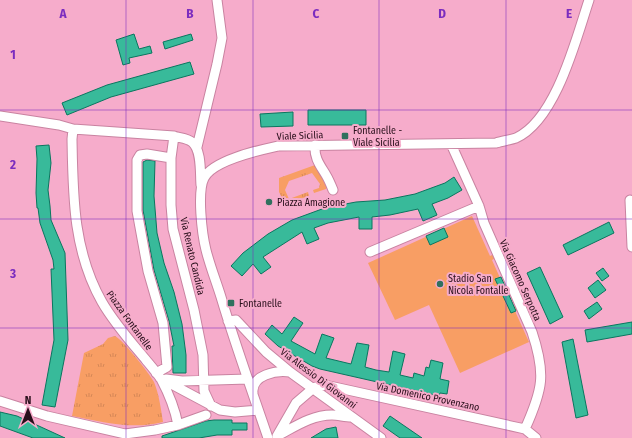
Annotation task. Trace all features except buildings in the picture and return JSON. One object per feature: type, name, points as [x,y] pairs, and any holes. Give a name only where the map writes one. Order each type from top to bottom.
[{"type":"street","points":[[201,189],[197,147],[222,38],[217,0]]},
{"type":"street","name":"Viale Sicilia","points":[[268,438],[228,321],[206,250],[201,209],[201,189],[204,177],[212,169],[230,160],[251,152],[278,146],[496,143],[517,138],[545,113],[556,93],[589,0]]},
{"type":"street","points":[[0,116],[73,128],[174,136],[186,139],[197,147]]},
{"type":"street","name":"Piazza Fontanelle","points":[[73,128],[73,207],[77,232],[84,258],[102,303],[158,376]]},
{"type":"street","name":"Via Renato Candida","points":[[174,136],[171,158],[171,205],[173,229],[199,331],[203,355],[204,390],[211,406]]},
{"type":"street","name":"Via Giacomo Serpotta","points":[[451,144],[532,332],[540,360],[541,383],[534,410],[525,429]]},
{"type":"street","points":[[315,145],[314,152],[317,160],[327,176],[333,190]]},
{"type":"street","points":[[158,376],[167,367],[167,358],[163,323],[148,272],[137,211],[138,160],[140,155],[147,154],[171,158]]},
{"type":"street","points":[[630,200],[632,247]]},
{"type":"street","points":[[370,252],[479,206]]},
{"type":"street","name":"Via Alessio Di Giovanni","points":[[228,321],[236,320],[266,352],[290,372],[311,389],[381,438]]},
{"type":"street","points":[[253,394],[252,390],[255,385],[266,375],[278,371],[290,372]]},
{"type":"street","points":[[158,376],[182,381],[248,379]]},
{"type":"street","points":[[158,376],[220,410],[235,412],[258,410]]},
{"type":"street","points":[[158,376],[176,412],[178,425]]},
{"type":"street","name":"Via Domenico Provenzano","points":[[311,389],[326,385],[525,429],[536,438]]},
{"type":"street","points":[[277,436],[296,402],[311,389]]},
{"type":"street","points":[[0,402],[47,416],[125,434],[178,425],[206,415]]},
{"type":"street","points":[[277,436],[304,421],[318,416],[333,415],[352,417]]},
{"type":"green space","points":[[315,165],[327,183],[328,186],[326,189],[314,193],[313,190],[319,188],[320,184],[312,173],[289,181],[285,190],[289,199],[308,192],[309,196],[285,204],[279,192],[279,178]]},
{"type":"green space","name":"Stadio San Nicola Fontalle","points":[[472,216],[490,256],[494,254],[496,258],[492,260],[513,307],[517,305],[519,309],[515,311],[529,342],[460,373],[429,305],[395,320],[368,263]]},
{"type":"green space","points":[[115,336],[130,350],[154,382],[159,397],[163,422],[129,425],[106,423],[72,416],[84,353],[103,344],[108,338]]},
{"type":"place","name":"Fontanelle - Viale Sicilia","points":[[345,136]]},
{"type":"place","name":"Piazza Amagione","points":[[269,202]]},
{"type":"place","name":"Stadio San Nicola Fontalle","points":[[440,284]]},
{"type":"place","name":"Fontanelle","points":[[231,303]]}]
